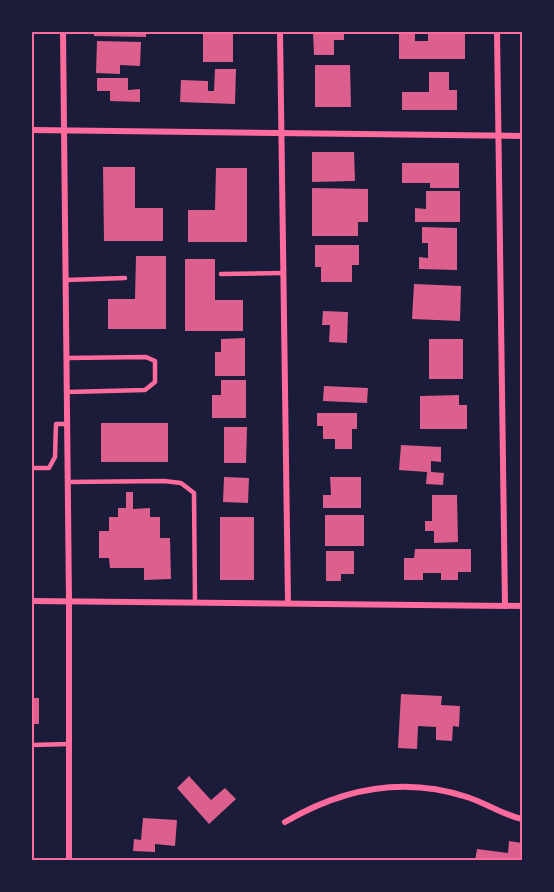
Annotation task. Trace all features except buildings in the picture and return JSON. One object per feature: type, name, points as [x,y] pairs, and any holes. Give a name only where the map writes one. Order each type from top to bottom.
[{"type":"street","points":[[63,32],[68,423],[69,861]]},
{"type":"street","points":[[280,32],[288,603]]},
{"type":"street","points":[[498,32],[505,606]]},
{"type":"street","points":[[32,130],[522,136]]},
{"type":"street","points":[[32,601],[522,606]]},
{"type":"street","points":[[285,822],[333,799],[375,789],[400,786],[428,787],[457,794],[522,819]]},
{"type":"lane","points":[[221,274],[283,273]]},
{"type":"lane","points":[[66,280],[125,278]]},
{"type":"lane","points":[[67,358],[146,357],[155,361],[155,382],[145,390],[67,392]]},
{"type":"lane","points":[[32,468],[49,468],[55,457],[56,424],[68,423]]},
{"type":"lane","points":[[68,482],[164,481],[181,483],[194,494],[195,602]]},
{"type":"lane","points":[[32,745],[69,744]]}]
